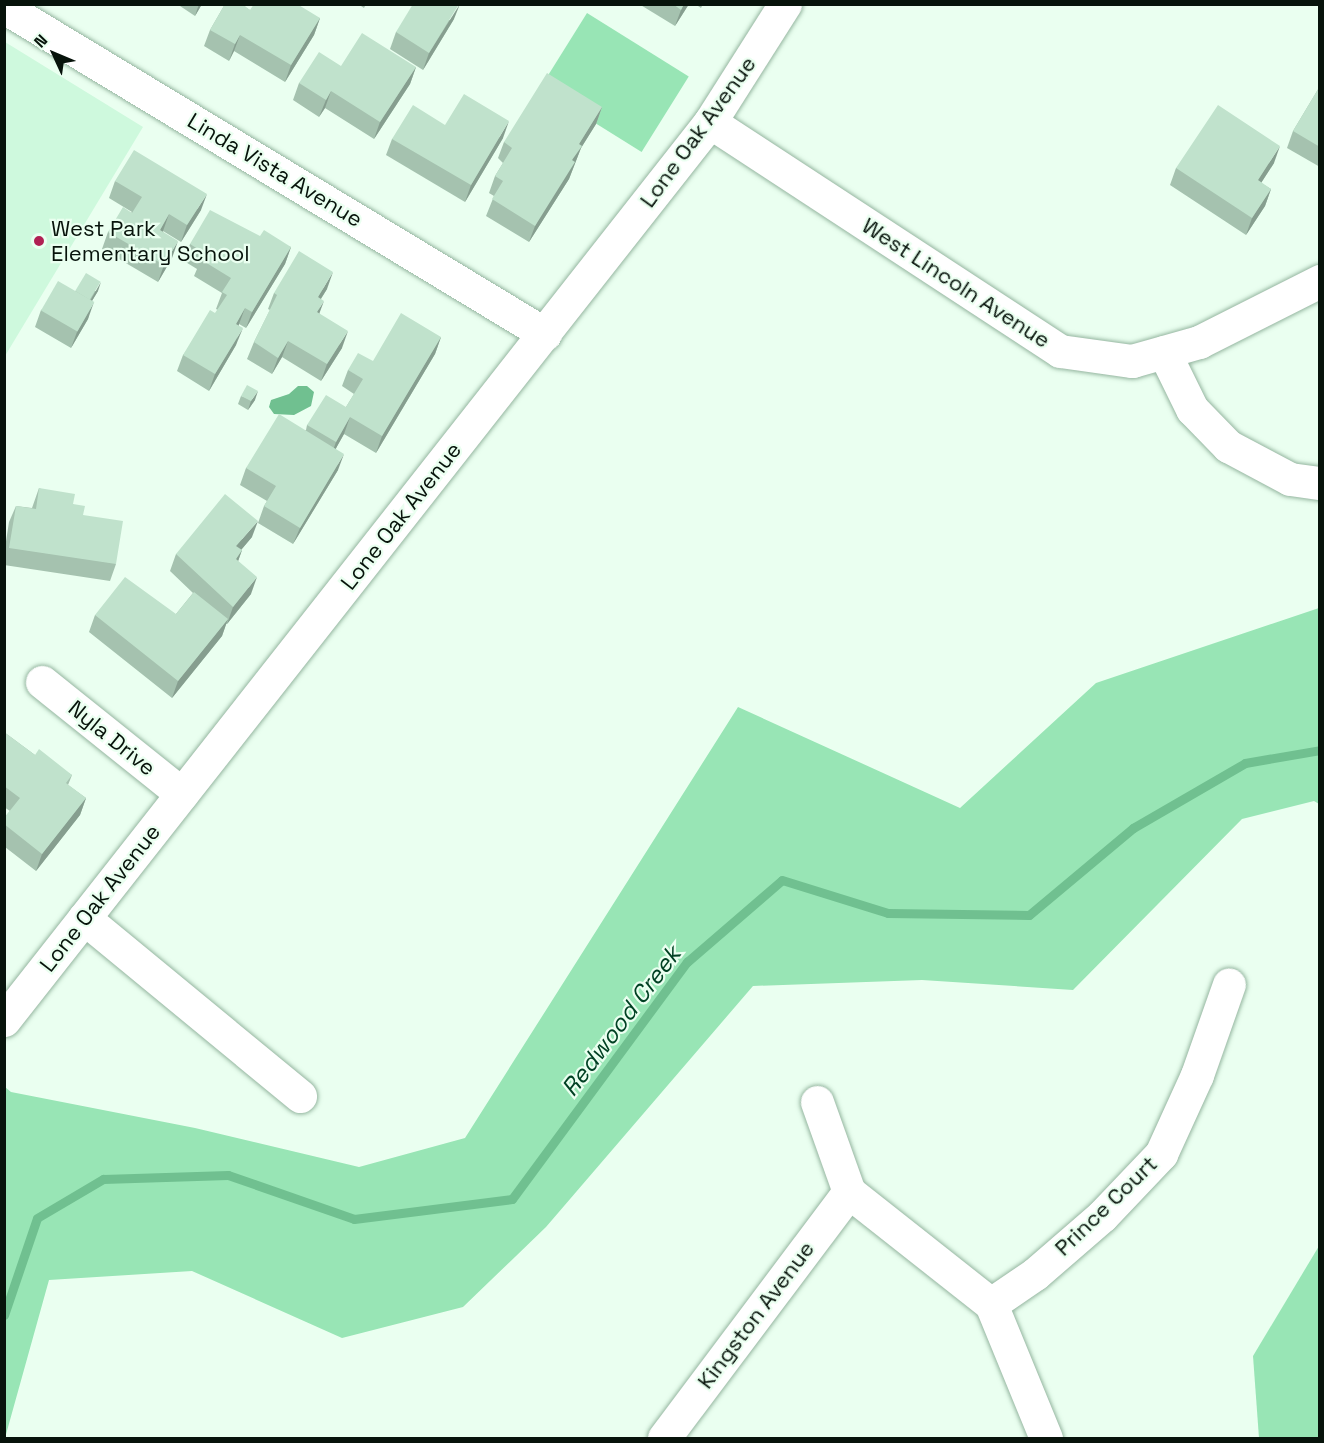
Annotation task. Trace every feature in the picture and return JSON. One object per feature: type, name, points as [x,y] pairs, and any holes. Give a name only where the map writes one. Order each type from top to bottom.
[{"type":"street","name":"Lone Oak Avenue","points":[[4,1020],[710,122],[785,4]]},
{"type":"street","name":"Linda Vista Avenue","points":[[4,7],[545,334]]},
{"type":"street","name":"West Lincoln Avenue","points":[[710,122],[1060,351],[1132,361],[1199,342],[1320,281]]},
{"type":"street","points":[[1164,351],[1192,409],[1228,446],[1290,479],[1320,483]]},
{"type":"street","name":"Nyla Drive","points":[[42,681],[182,794]]},
{"type":"street","points":[[84,918],[300,1096]]},
{"type":"street","name":"Prince Court","points":[[991,1304],[1035,1274],[1102,1216],[1161,1155],[1197,1075],[1229,984]]},
{"type":"street","points":[[817,1102],[849,1192],[991,1304],[1046,1438]]},
{"type":"street","name":"Kingston Avenue","points":[[664,1438],[849,1192]]},
{"type":"shaded area","points":[[587,13],[689,77],[642,152],[540,88]]},
{"type":"shaded area","name":"West Park Elementary School","points":[[5,42],[143,127],[5,356]]},
{"type":"shaded area","points":[[298,386],[307,386],[314,392],[311,406],[294,415],[274,414],[269,407],[271,400],[289,394]]},
{"type":"shaded area","points":[[1319,608],[1319,804],[1314,801],[1242,819],[1073,990],[922,980],[753,986],[546,1227],[463,1307],[342,1338],[192,1271],[49,1280],[5,1438],[5,1087],[11,1092],[195,1128],[359,1167],[465,1138],[738,707],[960,808],[1096,683]]},
{"type":"shaded area","points":[[1319,1246],[1319,1438],[1259,1438],[1253,1356]]},
{"type":"building","points":[[225,4],[242,4],[250,10],[254,4],[297,4],[320,18],[291,65],[240,35],[235,44],[210,30]]},
{"type":"building","points":[[413,4],[459,4],[429,53],[396,32]]},
{"type":"building","points":[[673,4],[684,4],[681,10]]},
{"type":"building","points":[[362,33],[416,67],[380,122],[331,91],[326,100],[299,83],[319,52],[341,66]]},
{"type":"building","points":[[547,73],[602,107],[579,144],[582,146],[572,160],[575,162],[535,226],[492,199],[503,181],[495,176],[512,148],[504,142]]},
{"type":"building","points":[[1320,86],[1320,147],[1293,131]]},
{"type":"building","points":[[464,94],[509,121],[471,185],[392,139],[413,105],[445,125]]},
{"type":"building","points":[[1218,105],[1280,146],[1258,180],[1271,189],[1252,218],[1176,168]]},
{"type":"building","points":[[134,150],[207,194],[187,225],[169,214],[160,230],[178,241],[164,265],[108,232],[123,207],[132,213],[142,197],[115,181]]},
{"type":"building","points":[[210,210],[260,236],[264,230],[291,247],[252,312],[245,308],[236,324],[243,328],[215,374],[183,355],[210,310],[215,313],[227,295],[222,292],[231,278],[200,259],[204,253],[190,244]]},
{"type":"building","points":[[299,251],[333,272],[318,297],[324,301],[317,312],[348,331],[327,364],[288,341],[278,358],[254,342],[277,295],[274,293]]},
{"type":"building","points":[[86,273],[101,282],[90,300],[75,291]]},
{"type":"building","points":[[58,281],[94,302],[77,331],[41,310]]},
{"type":"building","points":[[401,313],[441,337],[382,436],[350,417],[336,442],[307,425],[326,395],[346,407],[363,379],[348,370],[358,353],[373,361]]},
{"type":"building","points":[[247,385],[258,391],[251,401],[241,396]]},
{"type":"building","points":[[279,414],[344,454],[300,528],[264,506],[276,486],[246,468]]},
{"type":"building","points":[[39,488],[75,494],[73,504],[85,506],[83,515],[123,521],[116,564],[9,548],[16,506],[36,509]]},
{"type":"building","points":[[225,494],[258,521],[236,546],[242,550],[236,559],[257,577],[233,607],[176,554]]},
{"type":"building","points":[[125,577],[176,614],[194,592],[228,619],[178,681],[95,615]]},
{"type":"building","points":[[4,732],[35,755],[39,749],[72,775],[66,783],[86,798],[42,854],[4,824],[4,818],[20,798],[4,786]]},
{"type":"waterway","name":"Redwood Creek","points":[[4,1315],[37,1218],[103,1179],[228,1175],[354,1219],[512,1199],[687,962],[782,880],[888,913],[1029,915],[1133,828],[1245,763],[1320,750]]},
{"type":"place","name":"West Park Elementary School","points":[[39,241]]}]
